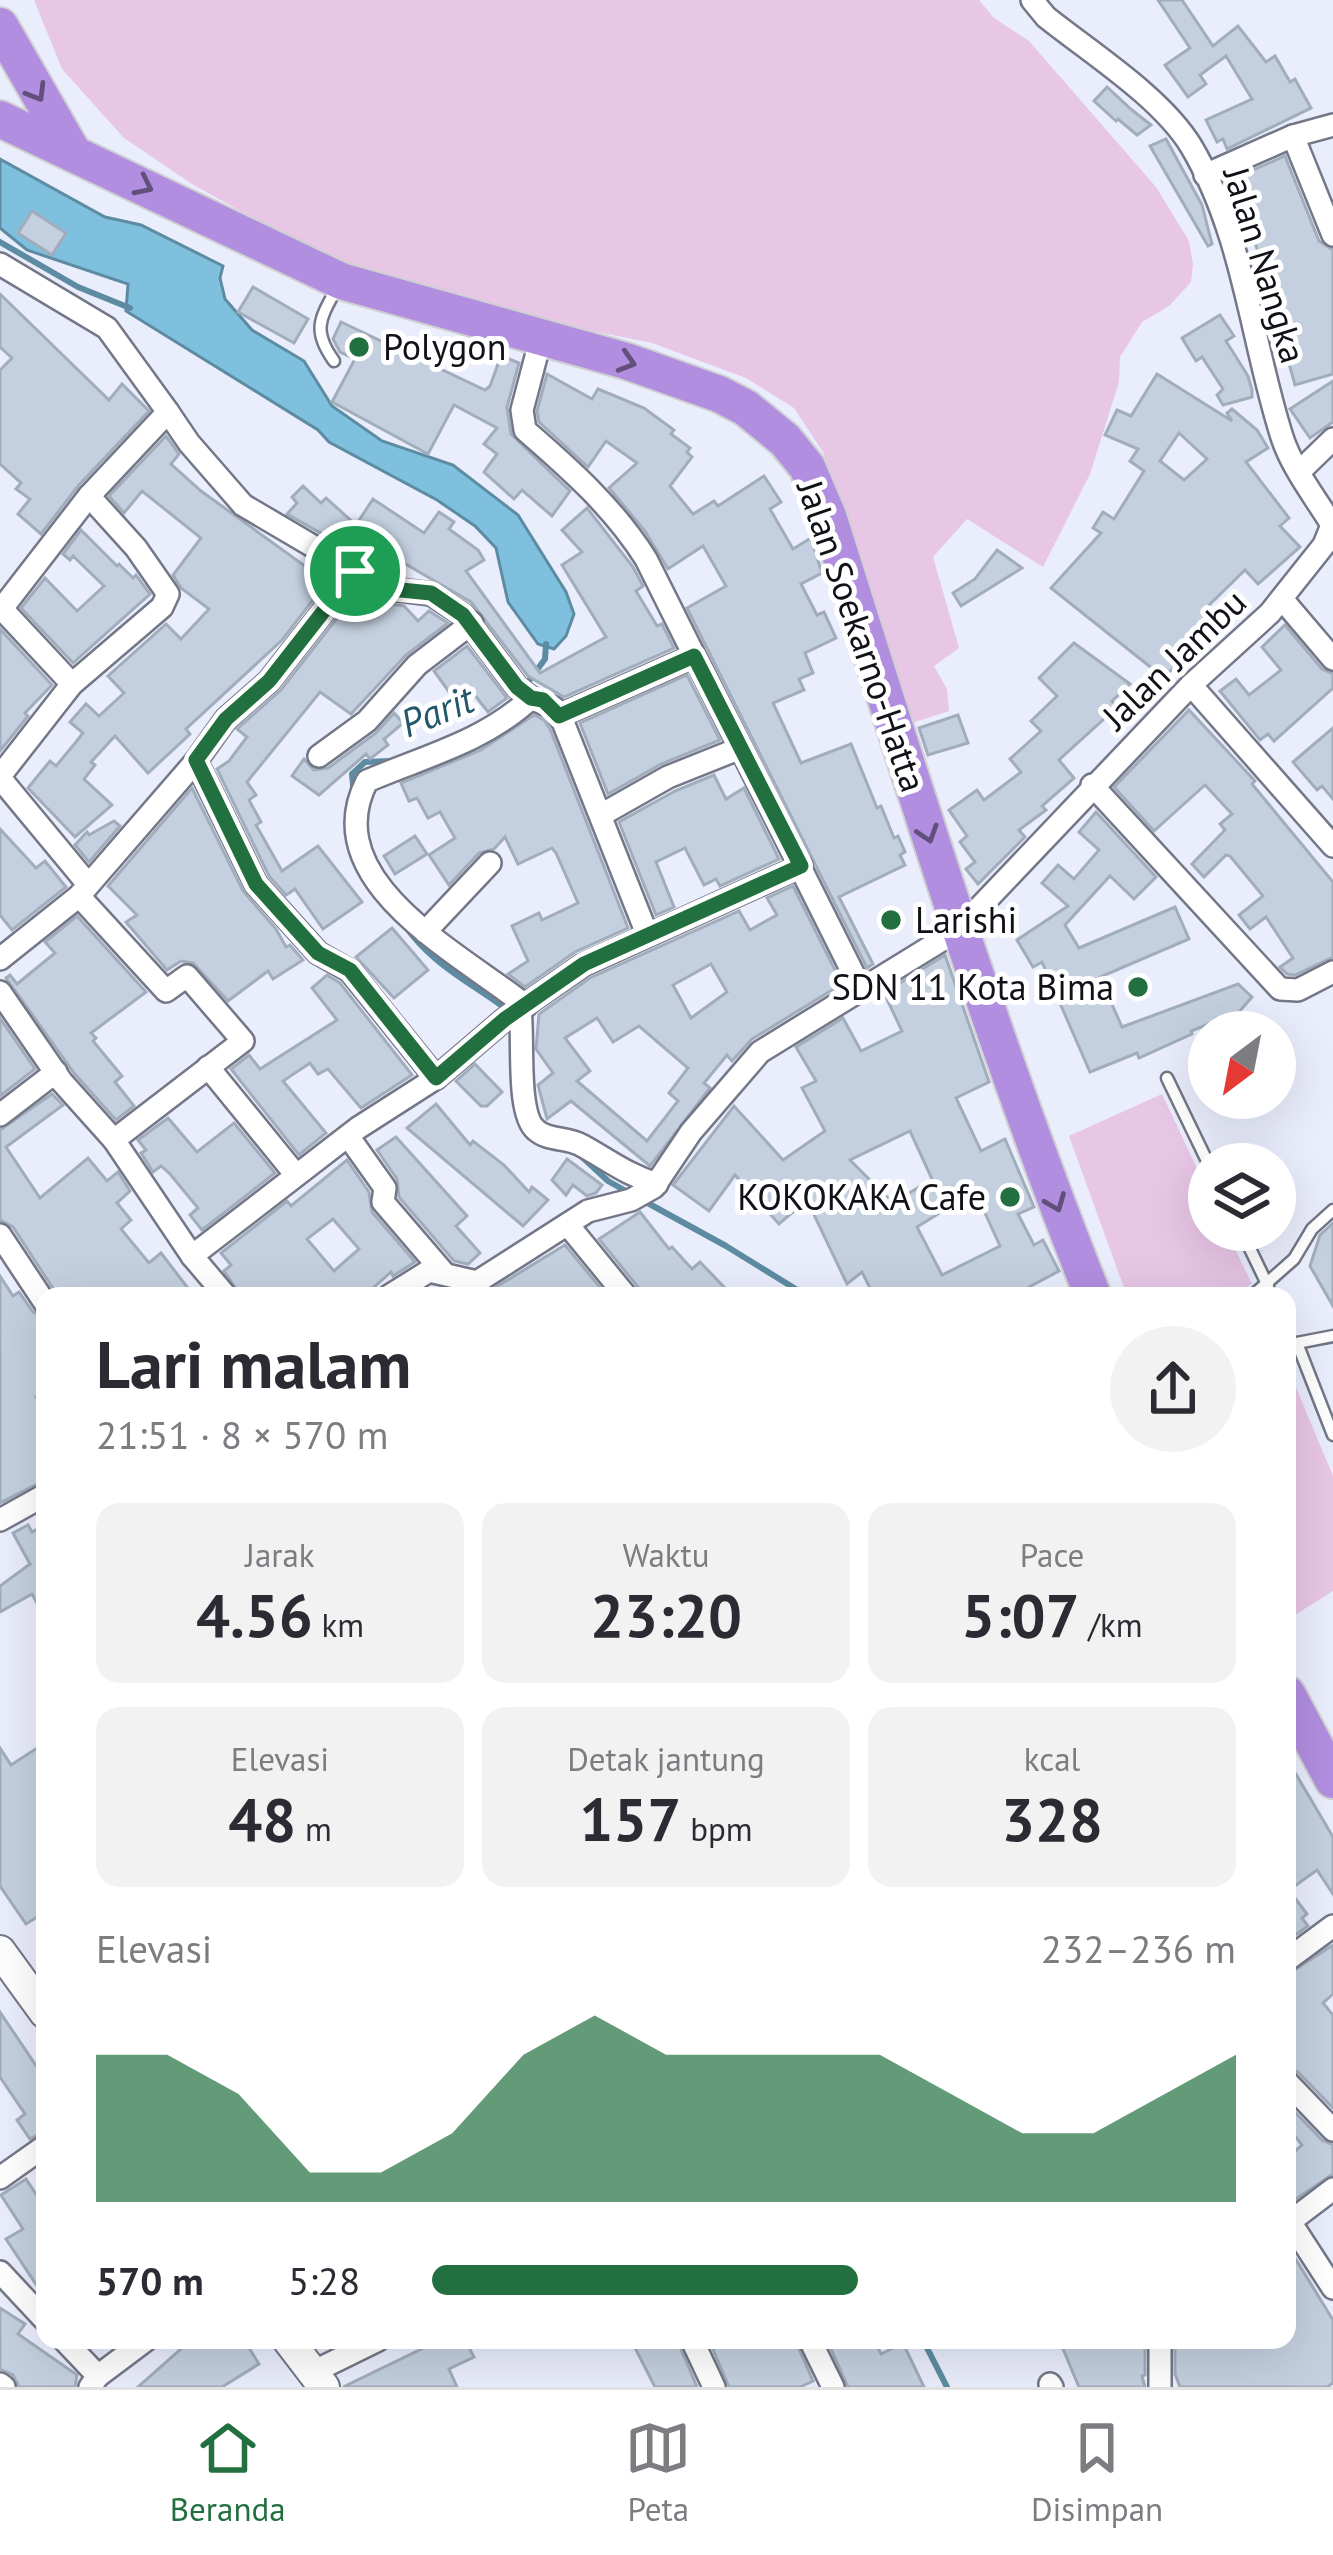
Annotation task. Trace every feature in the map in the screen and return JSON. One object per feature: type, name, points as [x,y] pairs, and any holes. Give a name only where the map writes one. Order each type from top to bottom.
[{"type":"highway","points":[[1,32],[72,151]]},
{"type":"highway","name":"Jalan Soekarno-Hatta","points":[[0,119],[341,281],[626,361],[718,394],[770,426],[807,467],[828,516],[958,930],[1031,1142],[1089,1287]]},
{"type":"highway","points":[[1296,1711],[1333,1780]]},
{"type":"main road","points":[[0,1951],[36,2001]]},
{"type":"main road","points":[[295,2349],[319,2379]]},
{"type":"street","name":"Jalan Nangka","points":[[1032,0],[1046,17],[1172,121],[1205,175],[1240,268],[1274,406]]},
{"type":"street","points":[[1205,175],[1333,124]]},
{"type":"street","points":[[1294,136],[1333,235]]},
{"type":"street","points":[[0,264],[106,328],[189,443],[243,505],[391,589],[431,593],[472,623],[503,670],[531,698],[543,700],[559,716],[647,934]]},
{"type":"street","points":[[541,338],[522,410],[525,430],[628,530],[658,580],[862,989]]},
{"type":"street","name":"Jalan Jambu","points":[[655,1186],[739,1072],[760,1052],[958,930],[1092,785],[1282,598],[1324,545],[1332,526],[1283,442],[1274,406]]},
{"type":"street","points":[[72,684],[1,610],[88,496],[168,412]]},
{"type":"street","points":[[1299,472],[1333,440]]},
{"type":"street","points":[[88,496],[136,548],[168,594],[162,607],[72,684],[0,777],[166,992],[187,976],[242,1041],[114,1140]]},
{"type":"street","points":[[0,959],[110,862],[226,719],[269,681],[355,571]]},
{"type":"street","points":[[1282,598],[1333,659]]},
{"type":"street","points":[[319,756],[367,721],[417,665],[472,623]]},
{"type":"street","points":[[559,716],[694,656]]},
{"type":"street","points":[[1191,685],[1333,846]]},
{"type":"street","points":[[531,698],[463,746],[367,781],[356,803],[359,854],[400,910],[488,975],[517,1011],[525,1111],[532,1127],[539,1134],[578,1143],[655,1186]]},
{"type":"street","points":[[601,814],[738,748]]},
{"type":"street","points":[[196,760],[256,884],[318,953],[350,970],[436,1078]]},
{"type":"street","points":[[1092,785],[1280,989],[1298,990],[1333,972]]},
{"type":"street","points":[[425,932],[490,862]]},
{"type":"street","points":[[192,1256],[584,964],[801,866]]},
{"type":"street","points":[[0,992],[218,1287]]},
{"type":"street","points":[[208,1067],[296,1175]]},
{"type":"street","points":[[0,1115],[56,1072]]},
{"type":"street","points":[[348,1136],[386,1188],[383,1202],[444,1273],[469,1287]]},
{"type":"street","points":[[485,1287],[588,1211],[631,1200],[655,1186]]},
{"type":"street","points":[[568,1225],[619,1287]]},
{"type":"street","points":[[0,1235],[36,1290]]},
{"type":"street","points":[[402,1287],[423,1273],[444,1273]]},
{"type":"street","points":[[0,1520],[36,1500]]},
{"type":"street","points":[[1296,1953],[1333,1926]]},
{"type":"street","points":[[1296,2091],[1333,2130]]},
{"type":"street","points":[[0,2178],[36,2152]]},
{"type":"street","points":[[1296,2216],[1333,2189]]},
{"type":"street","points":[[1296,2232],[1333,2288]]},
{"type":"street","points":[[0,2272],[36,2310]]},
{"type":"street","points":[[70,2349],[94,2382],[135,2349]]},
{"type":"street","points":[[319,2379],[364,2349]]},
{"type":"street","points":[[696,2349],[714,2387]]},
{"type":"street","points":[[814,2349],[831,2386]]},
{"type":"street","points":[[1158,2349],[1160,2387]]},
{"type":"lane","points":[[334,361],[323,346],[319,323],[341,281]]},
{"type":"lane","points":[[1166,1078],[1198,1143]]},
{"type":"lane","points":[[1251,1251],[1268,1286],[1294,1259],[1312,1229],[1333,1210]]},
{"type":"lane","points":[[1296,1345],[1333,1336]]},
{"type":"lane","points":[[1296,1355],[1333,1435]]},
{"type":"shaded area","points":[[34,0],[979,0],[994,18],[1029,41],[1156,187],[1189,241],[1191,282],[1169,306],[1142,322],[1120,357],[1119,382],[1090,474],[1043,567],[967,519],[933,557],[959,648],[934,666],[947,689],[949,711],[912,723],[823,452],[794,408],[746,378],[652,343],[419,296],[319,255],[192,184],[124,138],[62,69]]},
{"type":"shaded area","points":[[1162,1094],[1188,1149],[1188,1251],[1236,1251],[1252,1284],[1124,1287],[1069,1136]]},
{"type":"shaded area","points":[[1296,1388],[1333,1476],[1333,1591],[1296,1614]]},
{"type":"water","points":[[0,159],[105,217],[141,225],[223,266],[220,278],[225,299],[252,330],[304,361],[332,406],[382,441],[453,465],[518,515],[566,592],[574,614],[566,636],[554,649],[538,644],[508,602],[496,548],[475,526],[329,442],[318,430],[126,311],[128,284],[27,250],[0,228]]},
{"type":"building","points":[[1158,0],[1182,0],[1213,46],[1238,26],[1266,62],[1275,56],[1311,108],[1227,149],[1223,139],[1217,142],[1206,120],[1252,99],[1226,56],[1200,75],[1206,84],[1188,97],[1165,65],[1190,48]]},
{"type":"building","points":[[1107,87],[1151,125],[1137,135],[1116,121],[1094,101]]},
{"type":"building","points":[[1166,139],[1202,205],[1212,244],[1208,246],[1150,146]]},
{"type":"building","points":[[1285,156],[1319,241],[1333,250],[1333,374],[1295,385],[1264,275],[1253,254],[1258,252],[1248,221],[1244,222],[1228,181]]},
{"type":"building","points":[[32,211],[66,233],[52,255],[18,233]]},
{"type":"building","points":[[253,287],[308,319],[294,343],[238,312]]},
{"type":"building","points":[[0,294],[109,400],[122,384],[149,411],[78,486],[41,534],[18,514],[30,499],[16,489],[21,483],[0,464],[0,370],[12,358],[0,347]]},
{"type":"building","points":[[1220,315],[1234,336],[1226,341],[1252,390],[1252,397],[1223,405],[1217,395],[1223,389],[1202,357],[1196,361],[1182,338]]},
{"type":"building","points":[[341,322],[485,390],[501,356],[519,363],[507,407],[511,434],[570,491],[552,516],[522,490],[514,499],[484,472],[497,454],[484,444],[497,428],[454,405],[428,454],[332,402],[355,359],[340,352],[333,339]]},
{"type":"building","points":[[547,374],[592,399],[598,389],[644,408],[674,430],[671,434],[690,448],[687,452],[692,457],[670,486],[693,514],[714,501],[718,506],[764,476],[781,502],[770,509],[793,549],[811,538],[822,573],[801,584],[817,615],[824,612],[836,638],[805,653],[813,673],[799,679],[804,690],[773,703],[801,763],[851,744],[877,808],[881,806],[905,852],[900,855],[905,865],[839,897],[873,964],[867,968],[687,608],[726,586],[703,546],[668,569],[645,531],[609,488],[637,463],[606,441],[588,467],[539,422],[537,411]]},
{"type":"building","points":[[1157,374],[1232,421],[1227,413],[1232,409],[1257,430],[1268,448],[1246,462],[1289,518],[1280,526],[1300,547],[1258,584],[1245,570],[1204,610],[1213,620],[1203,630],[1211,637],[1163,677],[1051,588],[1101,533],[1093,528],[1103,512],[1114,519],[1144,471],[1130,461],[1138,449],[1105,435],[1117,410],[1131,416]],"holes":[[[1179,433],[1207,459],[1184,480],[1160,461]]]},
{"type":"building","points":[[1333,381],[1333,422],[1310,438],[1290,409]]},
{"type":"building","points":[[166,436],[179,454],[171,464],[327,582],[282,640],[186,729],[190,734],[148,773],[115,736],[91,762],[95,765],[84,779],[112,805],[75,837],[28,788],[50,761],[56,766],[83,733],[70,722],[86,704],[99,716],[124,693],[108,676],[166,624],[181,639],[209,609],[181,588],[173,575],[201,538],[142,491],[124,513],[109,496]]},
{"type":"building","points":[[303,486],[321,503],[326,498],[356,525],[373,499],[424,533],[439,512],[454,522],[449,529],[484,560],[466,571],[540,673],[606,637],[562,565],[582,552],[562,530],[587,508],[633,567],[643,586],[636,591],[674,648],[564,697],[528,676],[471,602],[402,562],[394,574],[287,514],[297,503],[292,497]]},
{"type":"building","points":[[81,530],[117,566],[133,578],[136,575],[150,594],[73,663],[21,608],[45,578],[77,611],[104,586],[73,556],[70,560],[63,554]]},
{"type":"building","points":[[997,550],[1022,568],[961,606],[953,593],[975,579]]},
{"type":"building","points":[[359,590],[404,606],[418,621],[429,611],[448,623],[406,655],[351,714],[320,692],[247,782],[256,795],[249,800],[261,822],[256,825],[282,871],[318,846],[362,902],[323,929],[295,889],[286,895],[269,876],[217,769],[247,737],[237,729],[281,690]]},
{"type":"building","points":[[1285,625],[1322,669],[1333,674],[1333,688],[1274,741],[1268,734],[1260,740],[1220,691],[1236,679],[1249,695],[1281,670],[1262,647]]},
{"type":"building","points":[[0,629],[52,685],[25,713],[28,716],[0,751]]},
{"type":"building","points":[[1074,643],[1130,684],[1112,701],[1117,707],[1059,760],[1074,778],[1042,806],[1046,810],[1019,830],[1025,837],[978,884],[966,869],[975,862],[960,842],[967,836],[949,810],[977,790],[984,800],[1021,772],[1010,759],[1041,731],[1031,721],[1057,696],[1039,678]]},
{"type":"building","points":[[467,646],[507,698],[488,712],[473,693],[457,703],[434,671]]},
{"type":"building","points":[[687,675],[720,740],[661,764],[608,794],[580,723]]},
{"type":"building","points":[[1189,710],[1255,781],[1252,784],[1333,882],[1333,957],[1295,975],[1287,974],[1280,967],[1293,958],[1266,917],[1250,929],[1239,915],[1263,896],[1230,856],[1204,877],[1192,864],[1225,830],[1220,824],[1232,814],[1205,785],[1154,831],[1114,787]]},
{"type":"building","points":[[394,713],[403,723],[384,739],[388,745],[370,759],[366,754],[319,795],[292,776],[304,759],[314,770],[328,768],[376,733]]},
{"type":"building","points":[[534,715],[550,729],[628,928],[575,952],[525,987],[508,974],[528,961],[512,926],[539,913],[542,920],[578,903],[556,853],[552,848],[518,864],[505,837],[494,849],[479,853],[449,885],[429,855],[455,838],[440,812],[428,818],[417,798],[409,801],[401,783],[481,750]]},
{"type":"building","points":[[958,715],[968,743],[928,755],[919,728]]},
{"type":"building","points":[[1333,728],[1333,799],[1322,786],[1317,790],[1293,762]]},
{"type":"building","points":[[714,775],[726,799],[744,788],[779,859],[720,886],[716,879],[704,885],[685,848],[656,862],[674,907],[656,915],[619,822]]},
{"type":"building","points":[[192,788],[243,891],[286,947],[290,945],[303,960],[273,979],[268,971],[228,1001],[193,963],[181,961],[167,970],[126,922],[137,915],[108,886]]},
{"type":"building","points":[[1096,812],[1156,877],[1134,899],[1110,876],[1065,925],[1079,948],[1175,907],[1189,939],[1100,977],[1122,1027],[1238,984],[1252,997],[1240,1011],[1188,1011],[1188,1036],[1139,1058],[1137,1053],[1090,1072],[1042,962],[1033,967],[1017,940],[1068,906],[1042,883],[1058,865],[1074,879],[1099,850],[1079,832]]},
{"type":"building","points":[[114,821],[120,826],[89,862],[75,845],[87,832]]},
{"type":"building","points":[[0,829],[36,868],[45,861],[66,887],[12,930],[0,915]]},
{"type":"building","points":[[415,836],[427,854],[395,874],[384,856]]},
{"type":"building","points":[[793,886],[842,984],[752,1039],[732,1061],[727,1055],[704,1083],[710,1088],[650,1166],[571,1101],[547,1119],[538,1085],[553,1073],[536,1049],[539,1014],[590,978],[739,911],[750,930],[777,915],[767,898]],"holes":[[[711,964],[727,992],[691,1018],[673,985]],[[597,1018],[613,1042],[639,1026],[688,1068],[669,1093],[678,1101],[647,1141],[577,1081],[590,1071],[565,1038]]]},
{"type":"building","points":[[77,916],[146,992],[91,1033],[122,1076],[115,1082],[134,1106],[116,1120],[74,1073],[6,978],[10,975],[17,984],[55,953],[45,942]]},
{"type":"building","points":[[392,928],[428,970],[394,998],[356,957]]},
{"type":"building","points":[[945,955],[989,1082],[956,1098],[981,1151],[1005,1139],[1034,1207],[1018,1214],[1034,1245],[1043,1240],[1059,1271],[1029,1287],[870,1287],[862,1272],[847,1284],[807,1200],[779,1224],[735,1175],[709,1211],[673,1185],[734,1106],[783,1160],[825,1131],[802,1088],[816,1081],[796,1047],[843,1018],[861,1051],[902,1031],[884,993]],"holes":[[[910,1131],[932,1179],[893,1203],[850,1160]],[[975,1191],[1000,1246],[942,1275],[917,1227]]]},
{"type":"building","points":[[327,975],[340,983],[412,1075],[361,1108],[328,1069],[318,1074],[310,1063],[283,1081],[326,1133],[299,1155],[231,1069],[249,1055],[260,1069],[337,1020],[312,988]]},
{"type":"building","points":[[0,1018],[35,1069],[0,1096]]},
{"type":"building","points":[[475,1064],[502,1092],[487,1106],[481,1106],[456,1081]]},
{"type":"building","points":[[52,1094],[63,1105],[6,1147],[40,1198],[88,1158],[107,1181],[118,1172],[130,1191],[117,1203],[131,1220],[121,1229],[149,1263],[161,1253],[187,1287],[52,1287],[13,1227],[0,1220],[0,1130]]},
{"type":"building","points":[[436,1104],[470,1145],[473,1141],[529,1192],[532,1187],[548,1200],[523,1226],[407,1128]]},
{"type":"building","points":[[168,1118],[197,1152],[234,1123],[275,1173],[202,1230],[190,1215],[198,1208],[161,1166],[153,1172],[141,1153],[146,1150],[138,1140]]},
{"type":"building","points":[[396,1137],[467,1216],[456,1226],[480,1253],[468,1264],[454,1261],[399,1197],[397,1179],[377,1150]]},
{"type":"building","points":[[567,1159],[602,1185],[596,1193],[587,1196],[573,1185],[566,1195],[552,1180]]},
{"type":"building","points":[[347,1160],[369,1192],[372,1212],[415,1262],[393,1276],[391,1272],[374,1287],[235,1287],[224,1271],[231,1265],[221,1253],[287,1201],[291,1206]],"holes":[[[333,1219],[359,1249],[334,1271],[307,1239]]]},
{"type":"building","points":[[640,1212],[669,1249],[692,1269],[700,1262],[724,1287],[638,1287],[599,1239]]},
{"type":"building","points":[[1333,1223],[1333,1306],[1310,1266],[1320,1235]]},
{"type":"building","points":[[565,1245],[600,1287],[496,1287]]},
{"type":"building","points":[[0,1276],[13,1296],[19,1292],[36,1314],[36,1485],[0,1503]]},
{"type":"building","points":[[28,1525],[32,1532],[36,1530],[36,1601],[32,1594],[0,1612],[0,1586],[30,1564],[13,1533]]},
{"type":"building","points":[[0,1748],[11,1765],[36,1749],[36,1918],[26,1924],[0,1886]]},
{"type":"building","points":[[1296,1774],[1333,1837],[1333,1894],[1317,1870],[1296,1885]]},
{"type":"building","points":[[1296,1899],[1307,1914],[1302,1918],[1308,1926],[1296,1935]]},
{"type":"building","points":[[1333,1945],[1333,1994],[1323,2003],[1333,2015],[1333,2108],[1296,2071],[1296,1969]]},
{"type":"building","points":[[0,2012],[36,2066],[36,2136],[30,2139],[17,2120],[25,2114],[0,2077]]},
{"type":"building","points":[[1296,2113],[1333,2145],[1333,2174],[1296,2199],[1296,2150],[1302,2145],[1296,2137]]},
{"type":"building","points":[[26,2179],[36,2194],[36,2284],[6,2239],[23,2229],[1,2195]]},
{"type":"building","points":[[1296,2260],[1333,2320],[1333,2383],[1327,2387],[1180,2387],[1175,2349],[1296,2349]]},
{"type":"building","points":[[0,2308],[25,2324],[18,2334],[77,2375],[75,2387],[19,2387],[13,2375],[0,2369]]},
{"type":"building","points":[[181,2349],[250,2349],[259,2364],[222,2387],[138,2387]]},
{"type":"building","points":[[421,2349],[470,2349],[474,2357],[449,2369],[457,2387],[343,2387]]},
{"type":"building","points":[[636,2349],[681,2349],[697,2387],[655,2387]]},
{"type":"building","points":[[713,2349],[799,2349],[813,2381],[800,2387],[729,2387]]},
{"type":"building","points":[[831,2349],[878,2349],[881,2354],[906,2349],[924,2387],[848,2387]]},
{"type":"building","points":[[1063,2349],[1145,2349],[1145,2387],[1079,2387]]},
{"type":"waterway","name":"Parit","points":[[0,242],[78,287],[130,308]]},
{"type":"waterway","name":"Parit","points":[[523,689],[545,659],[546,644]]},
{"type":"waterway","name":"Parit","points":[[354,796],[352,774],[365,762],[390,761]]},
{"type":"waterway","name":"Parit","points":[[406,927],[440,963],[506,1009]]},
{"type":"waterway","name":"Parit","points":[[581,1156],[608,1181],[633,1195]]},
{"type":"waterway","name":"Parit","points":[[644,1201],[792,1287]]},
{"type":"waterway","name":"Parit","points":[[928,2349],[947,2387]]},
{"type":"place","name":"Polygon","points":[[359,347]]},
{"type":"place","name":"Larishi","points":[[891,920]]},
{"type":"place","name":"SDN 11 Kota Bima","points":[[1138,987]]},
{"type":"place","name":"KOKOKAKA Cafe","points":[[1010,1197]]},
{"type":"route","points":[[355,571],[391,589],[431,593],[463,615],[517,687],[543,700],[559,716],[694,656],[801,866],[584,964],[505,1019],[436,1078],[350,970],[318,953],[256,884],[196,760],[226,719],[269,681],[355,571]]}]
